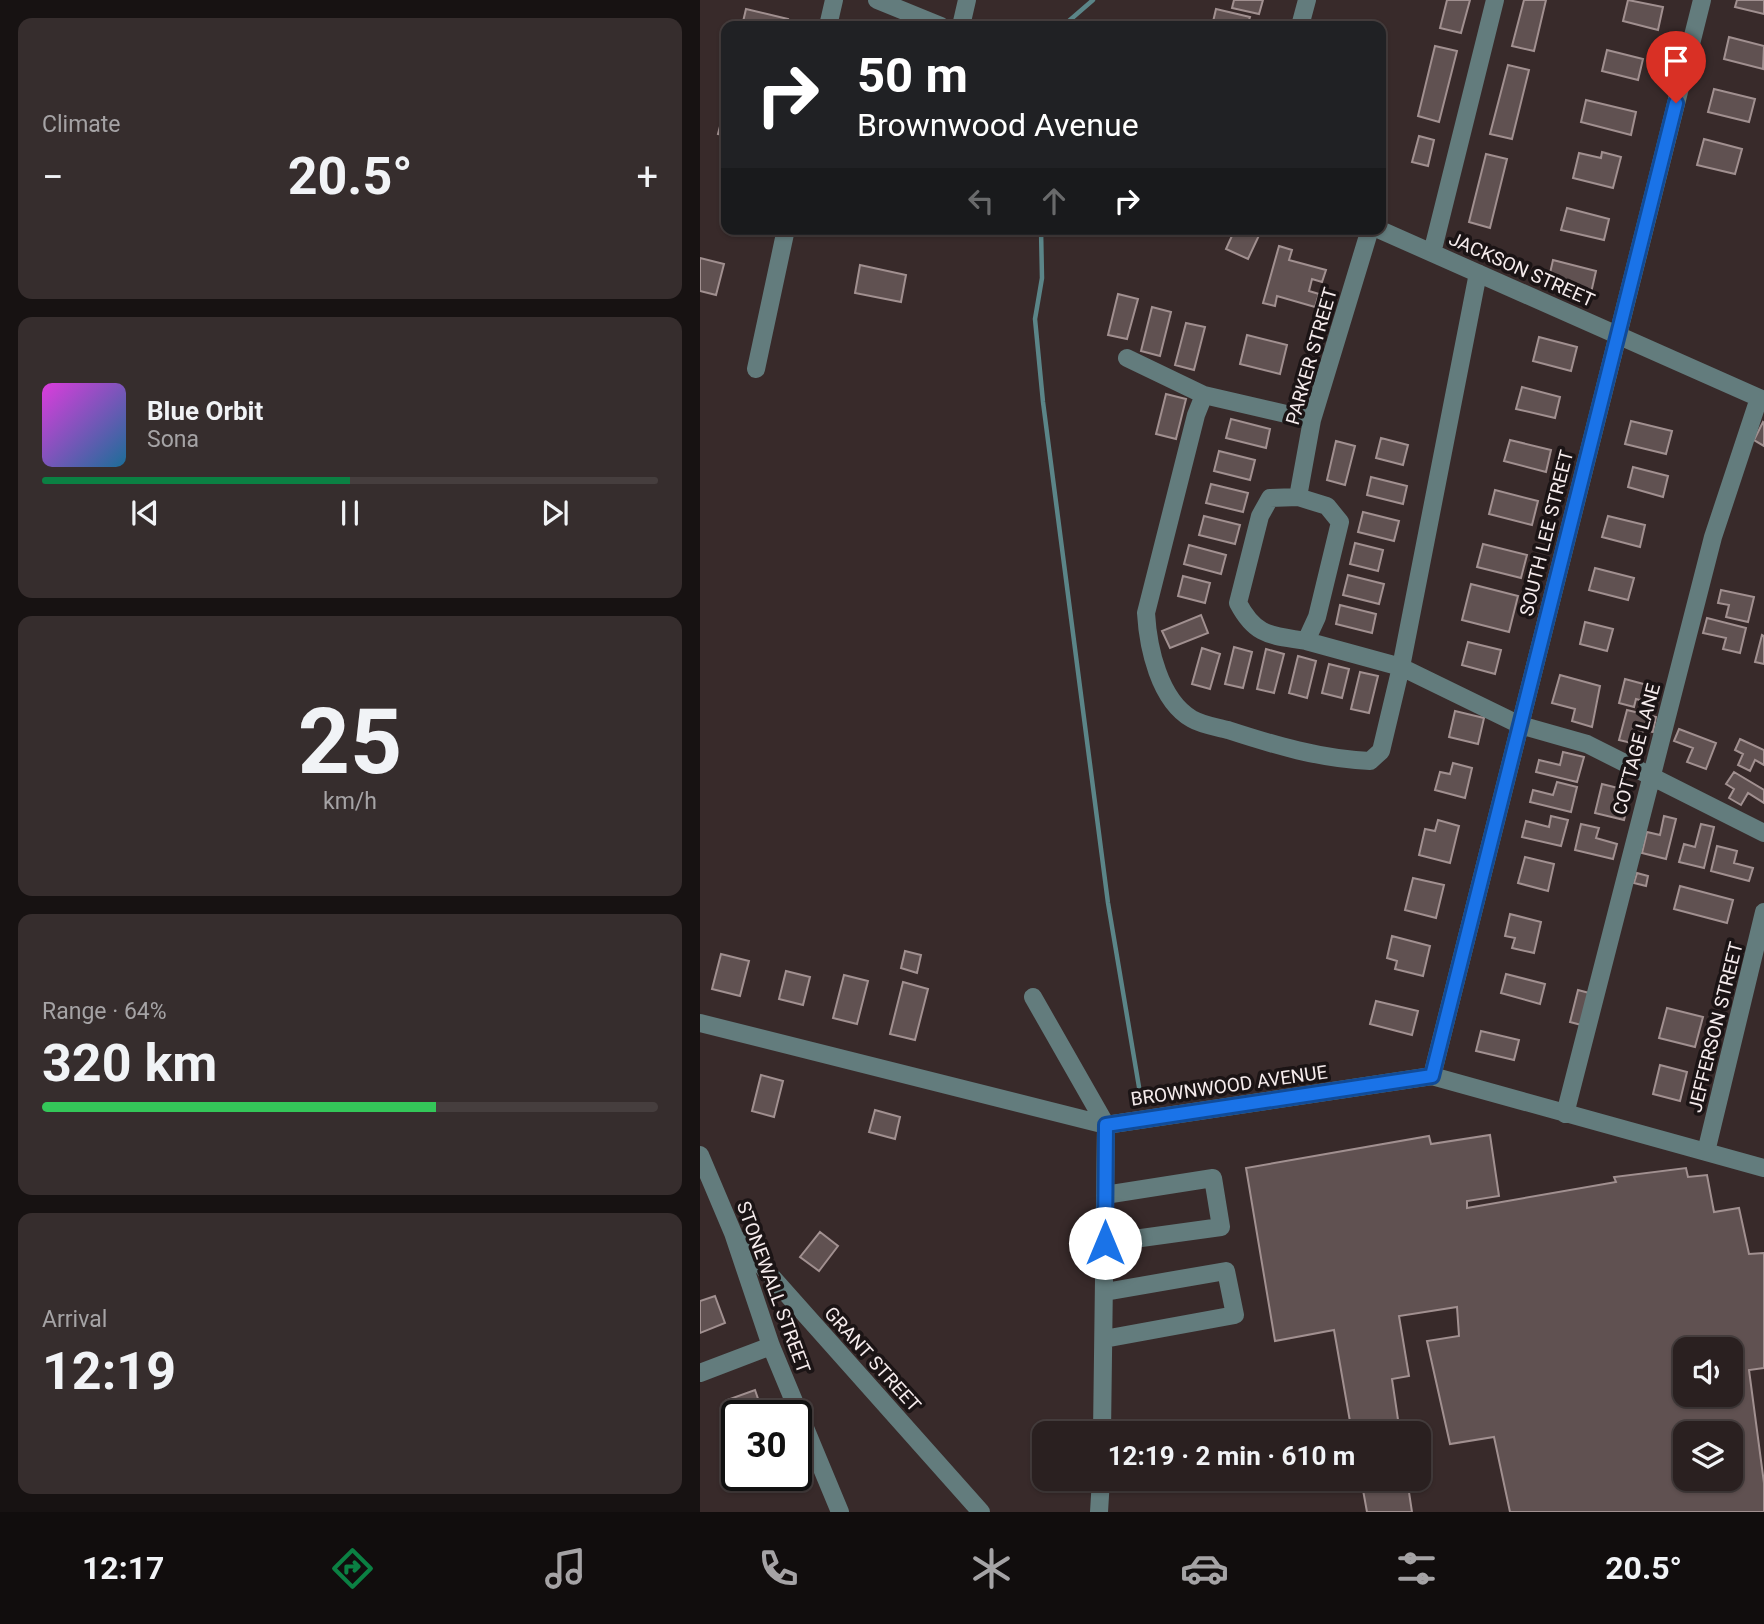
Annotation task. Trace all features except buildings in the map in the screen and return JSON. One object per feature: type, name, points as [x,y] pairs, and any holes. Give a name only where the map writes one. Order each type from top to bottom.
[{"type":"street","points":[[829,21],[834,0]]},
{"type":"street","points":[[877,0],[929,21]]},
{"type":"street","points":[[962,21],[967,0]]},
{"type":"street","points":[[1301,21],[1307,0]]},
{"type":"street","points":[[1432,253],[1495,0]]},
{"type":"street","name":"SOUTH LEE STREET","points":[[1432,1076],[1702,0]]},
{"type":"street","name":"JACKSON STREET","points":[[1386,233],[1762,399]]},
{"type":"street","points":[[756,369],[785,235]]},
{"type":"street","name":"PARKER STREET","points":[[1298,497],[1312,420],[1368,235]]},
{"type":"street","points":[[1203,395],[1146,613],[1148,642],[1169,695],[1191,719],[1268,743],[1343,760],[1370,761],[1381,751],[1401,667],[1478,273]]},
{"type":"street","points":[[1127,358],[1203,395],[1312,420]]},
{"type":"street","name":"COTTAGE LANE","points":[[1566,1114],[1713,537],[1762,399]]},
{"type":"street","points":[[1306,641],[1317,617],[1340,522],[1327,506],[1298,497],[1270,498],[1260,516],[1238,603],[1247,620],[1260,632],[1306,641],[1401,667],[1520,725],[1587,744],[1764,833]]},
{"type":"street","name":"JEFFERSON STREET","points":[[1706,1152],[1764,912]]},
{"type":"street","points":[[1033,997],[1106,1125],[1102,1421]]},
{"type":"street","name":"BROWNWOOD AVENUE","points":[[700,1023],[1106,1125],[1432,1076],[1764,1168]]},
{"type":"street","name":"STONEWALL STREET","points":[[700,1155],[733,1233],[771,1346],[839,1512]]},
{"type":"street","points":[[1105,1195],[1213,1178],[1221,1227],[1105,1243]]},
{"type":"street","name":"GRANT STREET","points":[[733,1233],[981,1512]]},
{"type":"street","points":[[1104,1339],[1235,1315],[1226,1271],[1105,1292]]},
{"type":"street","points":[[700,1373],[771,1346]]},
{"type":"street","points":[[1099,1512],[1100,1491]]},
{"type":"waterway","points":[[1069,21],[1093,0]]},
{"type":"waterway","points":[[1041,235],[1042,278],[1035,319],[1043,402],[1108,903],[1140,1093]]},
{"type":"route","points":[[1105,1243],[1106,1125],[1432,1076],[1676,103]]}]
